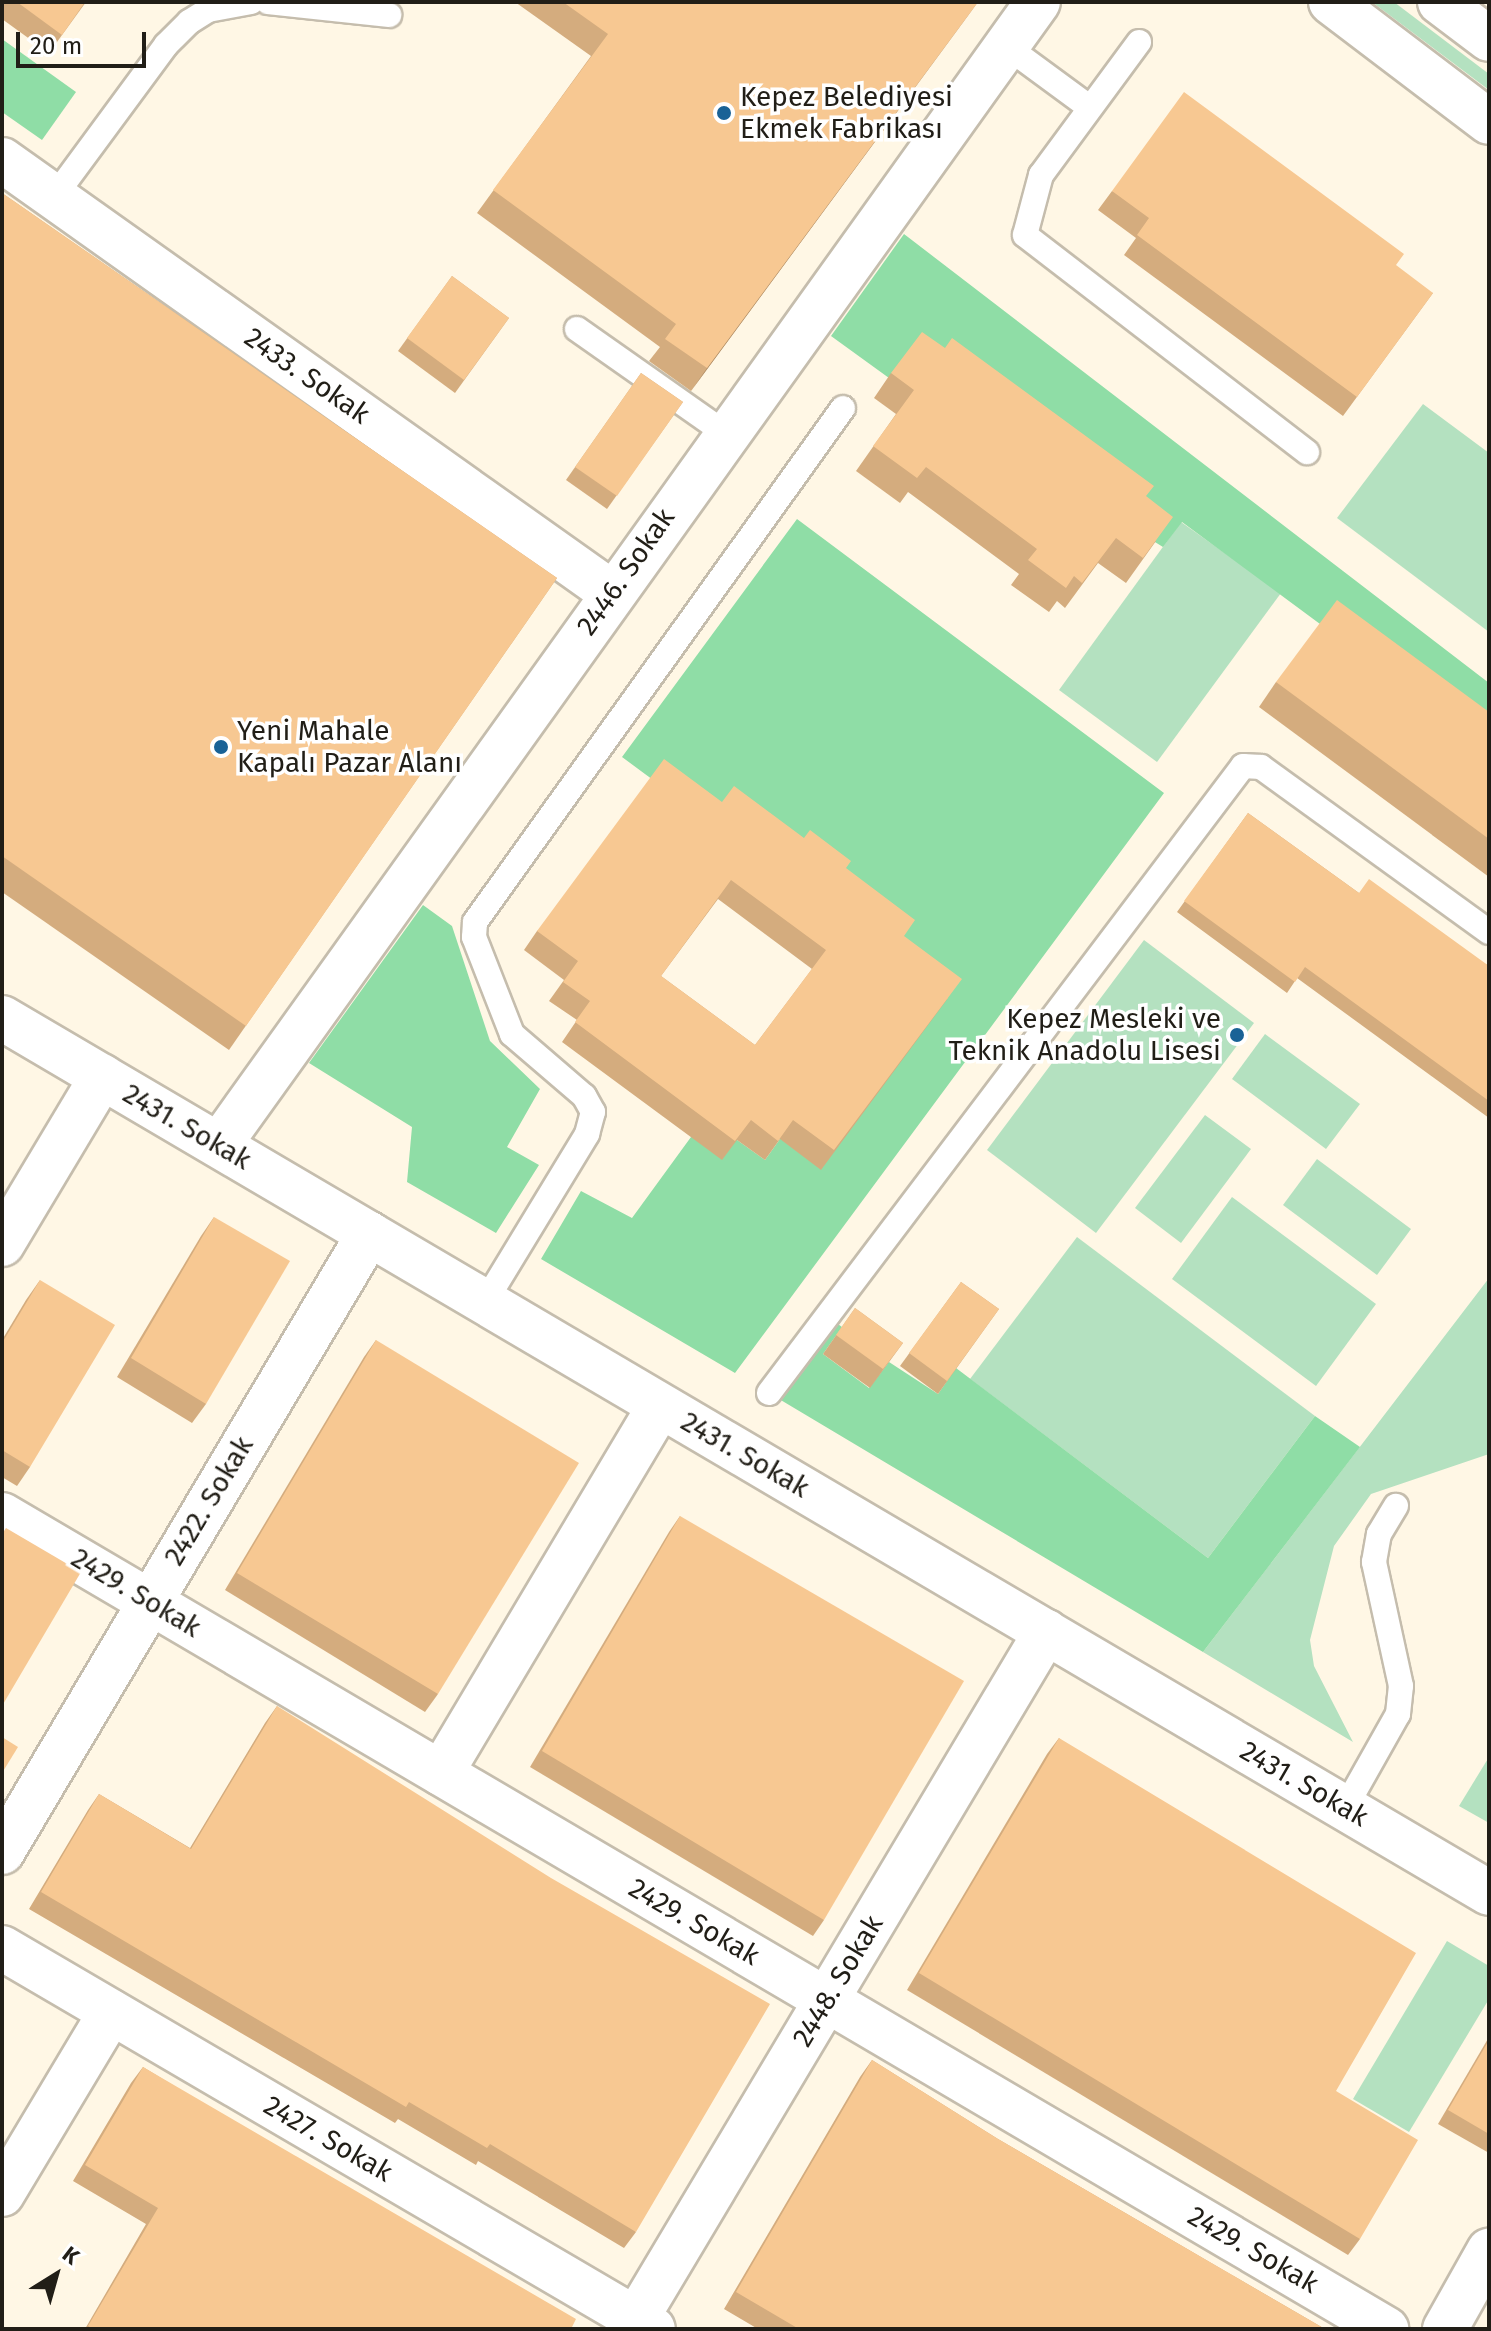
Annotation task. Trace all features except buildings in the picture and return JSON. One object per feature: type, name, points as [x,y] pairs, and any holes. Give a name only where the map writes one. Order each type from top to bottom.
[{"type":"street","points":[[1331,2],[1489,122]]},
{"type":"street","points":[[1440,2],[1489,39]]},
{"type":"street","name":"2446. Sokak","points":[[219,1145],[1022,16]]},
{"type":"street","name":"2433. Sokak","points":[[2,160],[612,593]]},
{"type":"street","name":"2431. Sokak","points":[[2,1018],[1489,1893]]},
{"type":"street","points":[[2,1244],[102,1077]]},
{"type":"street","name":"2422. Sokak","points":[[2,1852],[369,1234]]},
{"type":"street","points":[[441,1773],[660,1406]]},
{"type":"street","name":"2429. Sokak","points":[[2,1515],[1386,2329]]},
{"type":"street","name":"2448. Sokak","points":[[640,2326],[827,2000],[1046,1632]]},
{"type":"street","name":"2427. Sokak","points":[[2,1948],[640,2326]]},
{"type":"street","points":[[2,2194],[111,2012]]},
{"type":"street","points":[[1445,2329],[1489,2251]]},
{"type":"lane","points":[[54,197],[181,29],[208,10],[251,2]]},
{"type":"lane","points":[[268,2],[389,15]]},
{"type":"lane","points":[[1022,16],[1089,107]]},
{"type":"lane","points":[[1139,42],[1089,107],[1034,188],[1025,235],[1307,452]]},
{"type":"lane","points":[[577,329],[725,433]]},
{"type":"lane","points":[[485,1302],[587,1134],[593,1112],[584,1096],[512,1034],[474,937],[475,922],[843,408]]},
{"type":"lane","points":[[769,1393],[1243,766],[1261,767],[1489,932]]},
{"type":"lane","points":[[1345,1808],[1398,1714],[1401,1686],[1374,1562],[1379,1534],[1396,1506]]},
{"type":"green space","points":[[1372,2],[1394,2],[1489,74],[1489,90]]},
{"type":"green space","points":[[2,39],[76,92],[42,140],[2,112]]},
{"type":"green space","points":[[904,234],[1489,683],[1489,749],[1182,522],[1163,547],[889,378],[831,336]]},
{"type":"green space","points":[[1423,404],[1489,453],[1489,632],[1337,518]]},
{"type":"green space","points":[[797,519],[1164,793],[735,1373],[541,1259],[581,1191],[632,1218],[691,1137],[737,1140],[765,1160],[780,1139],[948,998],[622,757]]},
{"type":"green space","points":[[1181,522],[1281,593],[1157,762],[1059,690]]},
{"type":"green space","points":[[423,905],[452,926],[490,1041],[540,1089],[507,1147],[539,1165],[496,1233],[407,1182],[412,1127],[309,1063]]},
{"type":"green space","points":[[1144,940],[1254,1023],[1096,1233],[987,1150]]},
{"type":"green space","points":[[1265,1034],[1360,1104],[1326,1149],[1232,1079]]},
{"type":"green space","points":[[1205,1115],[1251,1149],[1181,1243],[1135,1208]]},
{"type":"green space","points":[[1317,1159],[1411,1229],[1377,1275],[1283,1205]]},
{"type":"green space","points":[[1232,1197],[1376,1304],[1316,1386],[1172,1279]]},
{"type":"green space","points":[[1077,1237],[1315,1416],[1208,1558],[970,1379]]},
{"type":"green space","points":[[1489,1278],[1489,1454],[1371,1494],[1334,1546],[1310,1640],[1314,1666],[1353,1742],[1203,1652]]},
{"type":"green space","points":[[827,1316],[842,1327],[823,1354],[869,1388],[889,1362],[938,1394],[956,1368],[1208,1558],[1315,1416],[1360,1447],[1203,1652],[769,1393]]},
{"type":"green space","points":[[1489,1757],[1489,1823],[1459,1806]]},
{"type":"green space","points":[[1447,1941],[1489,1966],[1489,1999],[1409,2132],[1353,2099]]},
{"type":"place","name":"Kepez Belediyesi Ekmek Fabrikası","points":[[724,113]]},
{"type":"place","name":"Yeni Mahale Kapalı Pazar Alanı","points":[[221,747]]},
{"type":"place","name":"Kepez Mesleki ve Teknik Anadolu Lisesi","points":[[1237,1035]]}]
